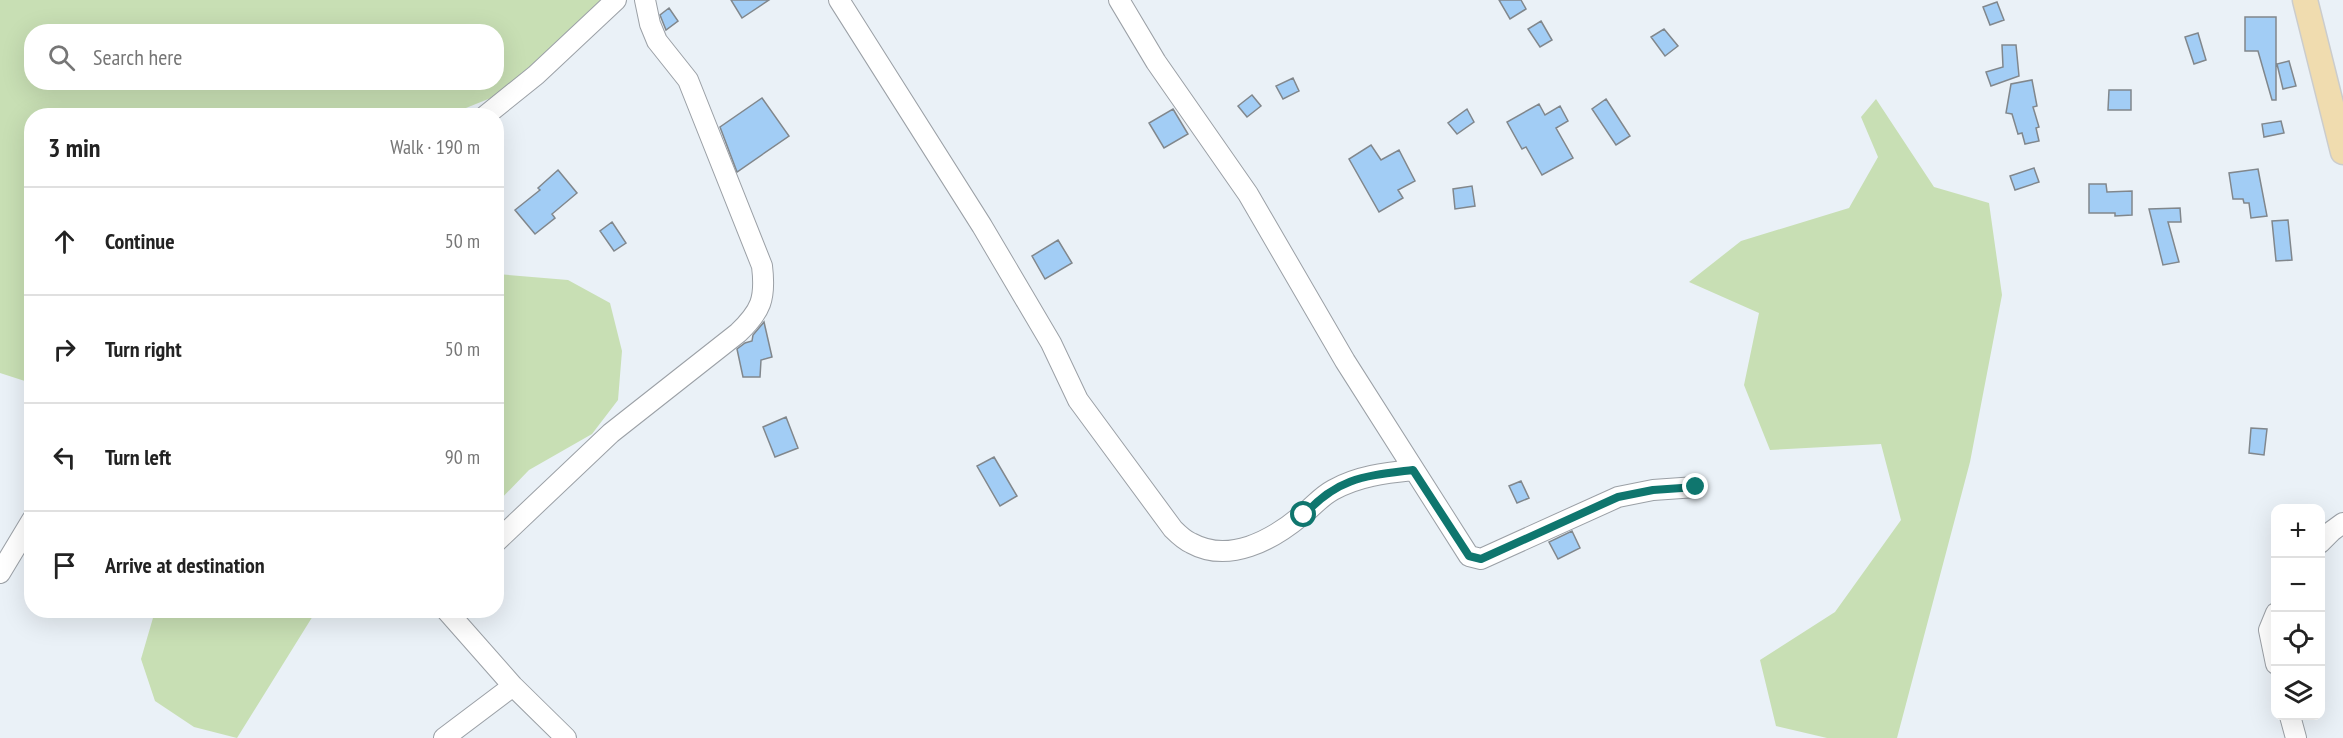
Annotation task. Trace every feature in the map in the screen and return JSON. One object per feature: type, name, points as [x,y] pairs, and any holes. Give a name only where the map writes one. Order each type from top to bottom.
[{"type":"main road","points":[[2304,0],[2343,152]]},
{"type":"street","points":[[495,108],[536,75],[616,0]]},
{"type":"street","points":[[504,534],[611,434],[738,333],[754,317],[762,302],[764,285],[762,266],[688,80],[657,41],[650,24],[645,0]]},
{"type":"street","points":[[839,0],[988,236],[1051,342],[1078,400],[1173,529],[1190,543],[1204,549],[1227,551],[1248,548],[1275,536],[1304,515],[1320,497],[1352,480],[1413,470]]},
{"type":"street","points":[[1119,0],[1156,62],[1248,194],[1344,361],[1469,556],[1481,559],[1618,497],[1653,490],[1696,487]]},
{"type":"street","points":[[2325,538],[2343,523]]},
{"type":"street","points":[[0,573],[24,533]]},
{"type":"street","points":[[453,618],[513,686],[566,738]]},
{"type":"street","points":[[2271,625],[2269,630],[2271,640]]},
{"type":"street","points":[[444,738],[513,686]]},
{"type":"street","points":[[2290,720],[2296,738]]},
{"type":"green space","points":[[0,0],[615,0],[508,91],[466,108],[24,108],[24,381],[0,373]]},
{"type":"green space","points":[[1876,99],[1934,187],[1989,203],[2002,295],[1970,462],[1897,738],[1827,738],[1776,726],[1760,660],[1835,612],[1901,520],[1881,444],[1770,450],[1744,385],[1759,313],[1689,282],[1741,241],[1849,208],[1878,157],[1861,117]]},
{"type":"green space","points":[[504,275],[568,280],[610,303],[622,351],[618,400],[592,434],[529,470],[504,496]]},
{"type":"green space","points":[[153,618],[312,618],[237,738],[194,727],[155,701],[141,659]]},
{"type":"building","points":[[731,0],[769,0],[742,18]]},
{"type":"building","points":[[1499,0],[1521,0],[1526,9],[1510,19]]},
{"type":"building","points":[[1997,2],[2004,20],[1990,25],[1983,7]]},
{"type":"building","points":[[669,8],[678,21],[666,30],[660,15]]},
{"type":"building","points":[[2245,17],[2276,17],[2276,100],[2272,100],[2258,51],[2245,51]]},
{"type":"building","points":[[1541,21],[1552,40],[1540,47],[1528,29]]},
{"type":"building","points":[[1664,29],[1678,46],[1665,56],[1651,37]]},
{"type":"building","points":[[2198,33],[2206,60],[2194,64],[2185,37]]},
{"type":"building","points":[[2002,45],[2016,45],[2019,76],[1991,86],[1986,72],[2003,67]]},
{"type":"building","points":[[2289,61],[2296,86],[2283,89],[2277,64]]},
{"type":"building","points":[[1293,78],[1299,91],[1283,99],[1276,86]]},
{"type":"building","points":[[2032,80],[2037,106],[2033,107],[2039,127],[2036,128],[2039,141],[2025,144],[2022,133],[2018,134],[2012,114],[2006,113],[2011,84]]},
{"type":"building","points":[[2109,90],[2131,90],[2131,110],[2108,110]]},
{"type":"building","points":[[1252,95],[1261,106],[1247,117],[1238,106]]},
{"type":"building","points":[[762,98],[789,136],[737,172],[720,127]]},
{"type":"building","points":[[1606,99],[1630,136],[1616,145],[1592,109]]},
{"type":"building","points":[[1539,104],[1545,115],[1560,106],[1568,121],[1556,128],[1573,158],[1542,175],[1526,147],[1522,149],[1507,122]]},
{"type":"building","points":[[1173,109],[1188,134],[1164,148],[1149,123]]},
{"type":"building","points":[[1467,109],[1474,122],[1457,134],[1448,123]]},
{"type":"building","points":[[2281,121],[2284,133],[2264,137],[2262,124]]},
{"type":"building","points":[[1371,145],[1381,160],[1399,150],[1415,181],[1398,190],[1403,198],[1379,212],[1349,159]]},
{"type":"building","points":[[2034,168],[2039,182],[2015,190],[2010,176]]},
{"type":"building","points":[[2258,169],[2267,216],[2251,218],[2249,203],[2244,203],[2243,199],[2233,199],[2229,173]]},
{"type":"building","points":[[558,170],[577,193],[552,214],[555,218],[535,234],[515,210],[540,190],[538,188]]},
{"type":"building","points":[[2089,184],[2106,184],[2107,192],[2132,191],[2132,215],[2089,213]]},
{"type":"building","points":[[1472,186],[1475,206],[1455,209],[1453,189]]},
{"type":"building","points":[[2180,208],[2181,222],[2168,222],[2179,262],[2163,265],[2149,209]]},
{"type":"building","points":[[2288,220],[2292,260],[2276,261],[2272,221]]},
{"type":"building","points":[[612,222],[626,243],[614,251],[600,231]]},
{"type":"building","points":[[1058,240],[1072,263],[1045,279],[1032,256]]},
{"type":"building","points":[[764,322],[772,357],[761,360],[760,377],[743,377],[737,349],[752,341],[753,335]]},
{"type":"building","points":[[786,417],[798,448],[775,457],[763,427]]},
{"type":"building","points":[[2251,428],[2267,429],[2264,455],[2249,453]]},
{"type":"building","points":[[994,457],[1017,496],[1000,506],[977,466]]},
{"type":"building","points":[[1521,481],[1529,498],[1517,503],[1509,486]]},
{"type":"building","points":[[1572,531],[1580,548],[1558,559],[1549,542]]},
{"type":"route","points":[[1304,515],[1320,497],[1352,480],[1413,470],[1469,556],[1481,559],[1618,497],[1653,490],[1696,487]]}]
